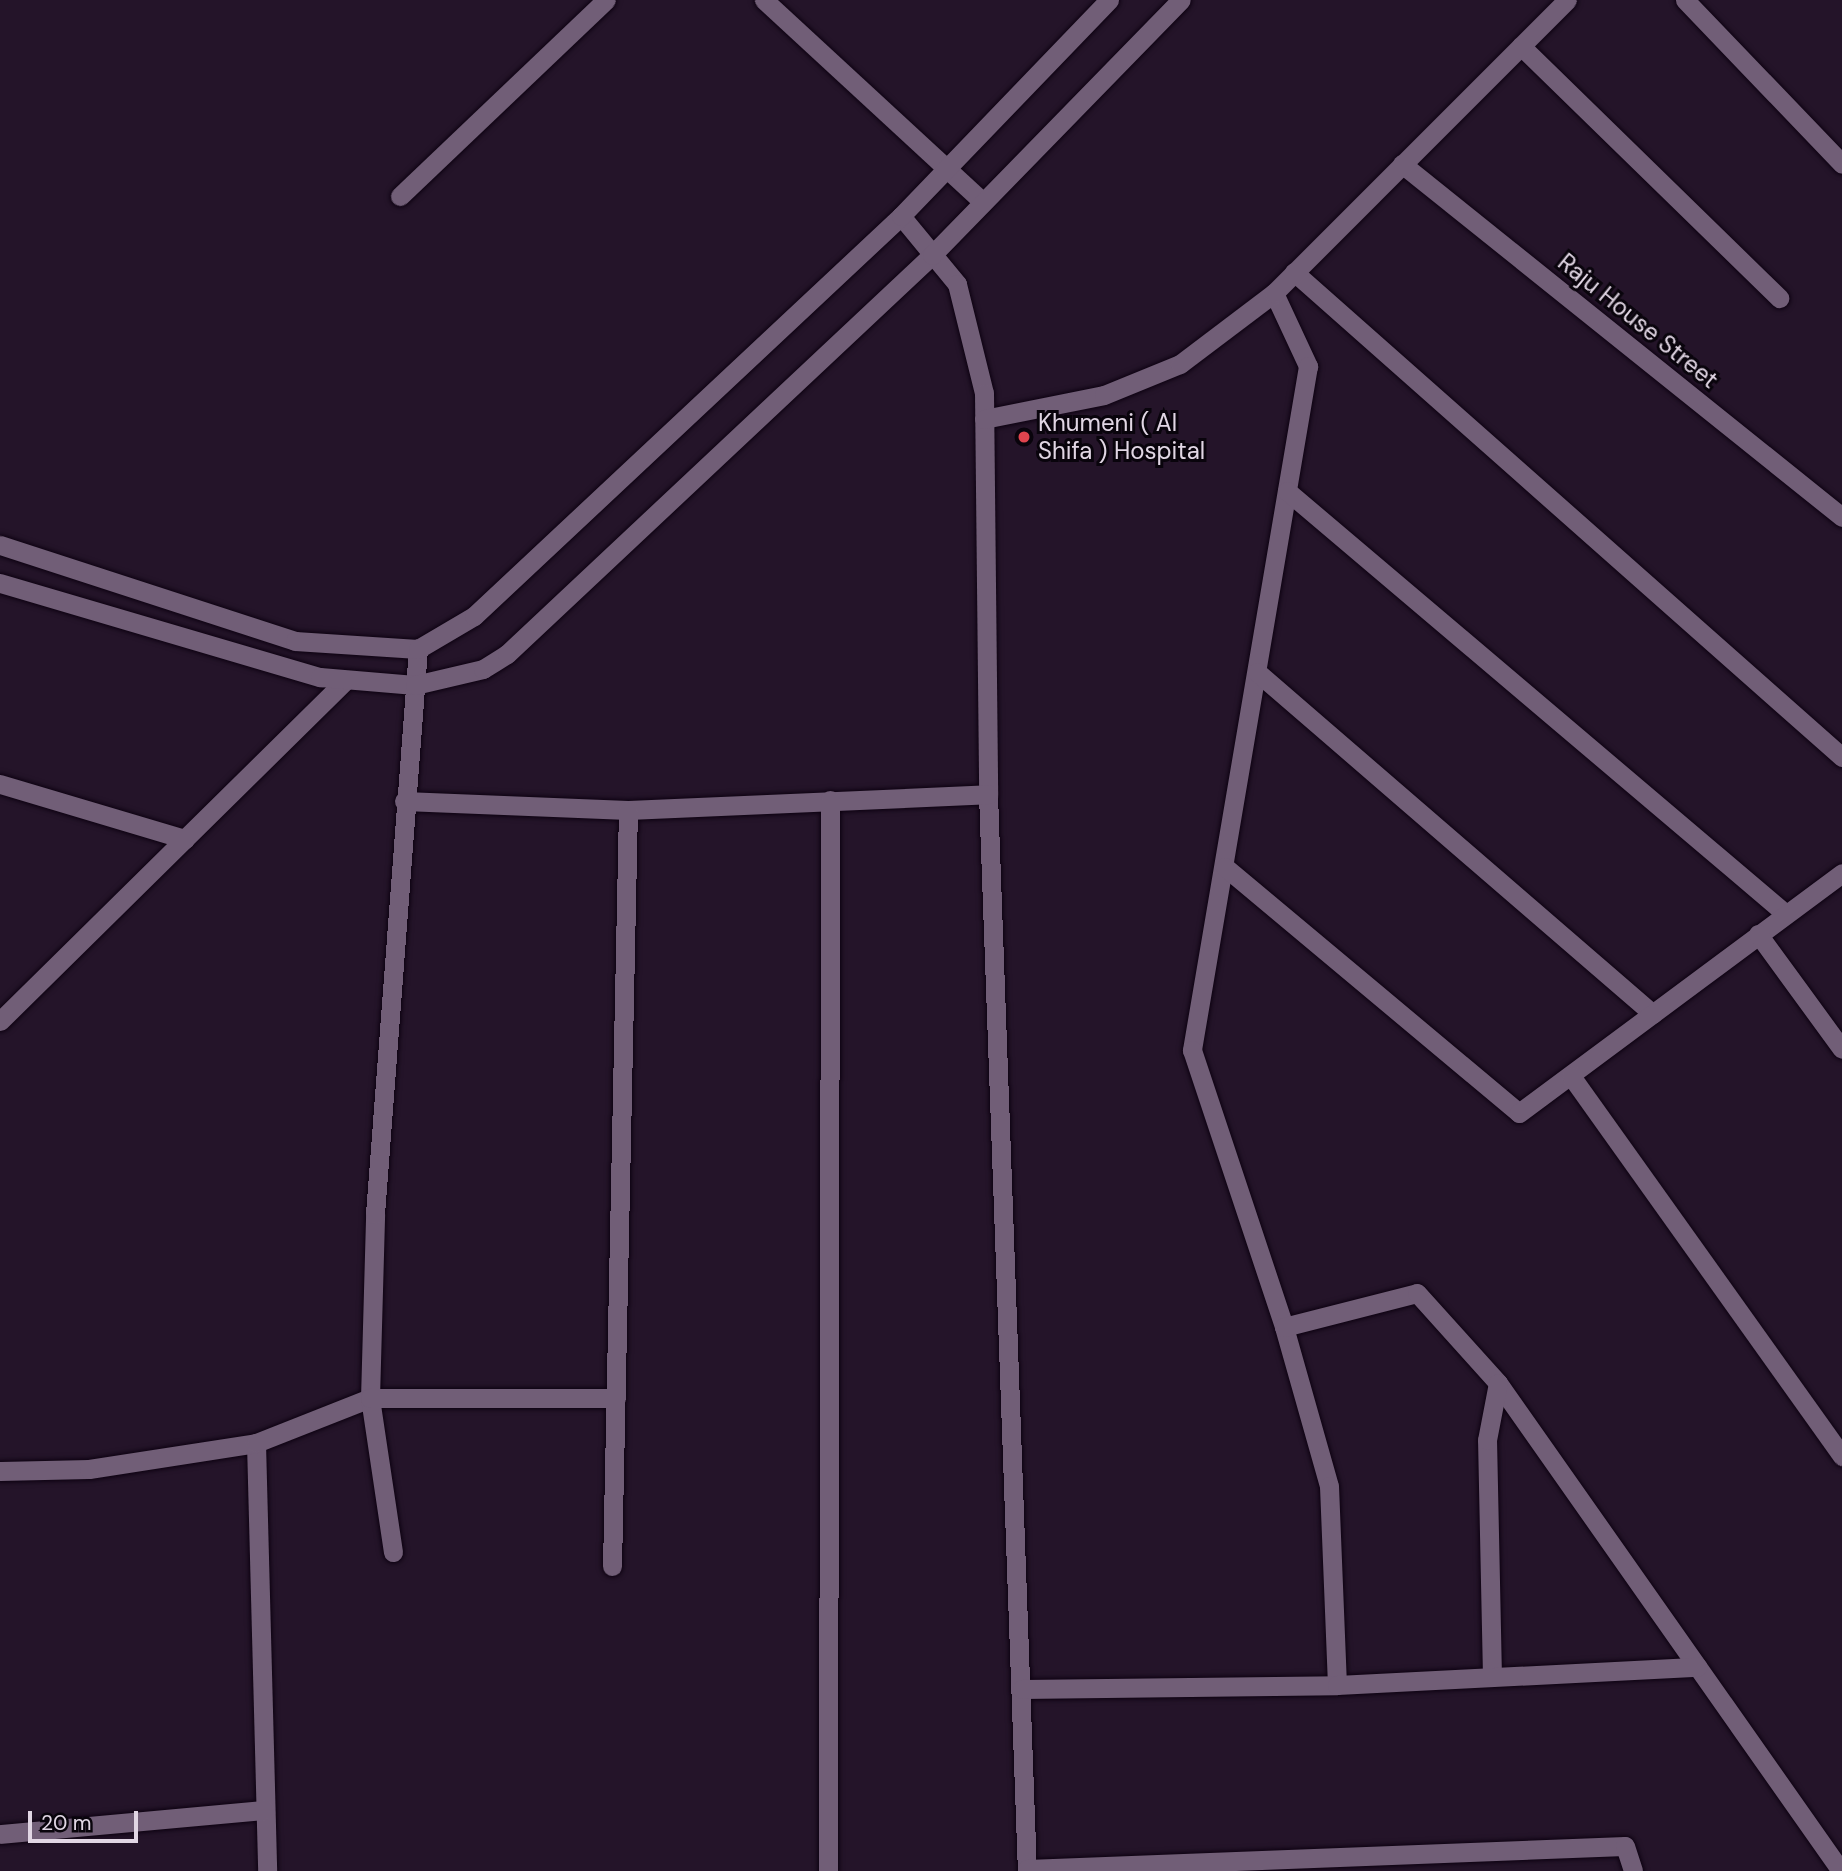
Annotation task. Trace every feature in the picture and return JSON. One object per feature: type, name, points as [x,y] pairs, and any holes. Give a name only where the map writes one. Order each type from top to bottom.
[{"type":"street","points":[[400,196],[606,0]]},
{"type":"street","points":[[764,0],[940,169],[983,202]]},
{"type":"street","points":[[0,545],[295,640],[418,649],[474,616],[901,216],[940,169],[1110,0]]},
{"type":"street","points":[[0,583],[345,681],[415,685],[455,679],[507,654],[932,255],[1181,0]]},
{"type":"street","points":[[984,419],[1104,395],[1180,364],[1274,293],[1567,0]]},
{"type":"street","points":[[1685,0],[1842,164]]},
{"type":"street","points":[[1521,46],[1779,298]]},
{"type":"street","name":"Raju House Street","points":[[1402,164],[1842,517]]},
{"type":"street","points":[[901,216],[957,284],[984,393],[988,794],[1027,1870],[1625,1846],[1633,1871]]},
{"type":"street","points":[[1294,272],[1842,757]]},
{"type":"street","points":[[1274,293],[1308,366],[1192,1049],[1284,1327],[1329,1486],[1337,1685]]},
{"type":"street","points":[[1287,491],[1786,914]]},
{"type":"street","points":[[393,1552],[370,1398],[375,1214],[404,801],[418,649]]},
{"type":"street","points":[[1257,672],[1653,1014]]},
{"type":"street","points":[[0,1021],[345,681]]},
{"type":"street","points":[[0,784],[185,839]]},
{"type":"street","points":[[404,801],[628,810],[988,794]]},
{"type":"street","points":[[828,1871],[830,800]]},
{"type":"street","points":[[612,1566],[628,810]]},
{"type":"street","points":[[1225,867],[1519,1113],[1842,873]]},
{"type":"street","points":[[1759,934],[1842,1049]]},
{"type":"street","points":[[1571,1076],[1842,1456]]},
{"type":"street","points":[[1284,1327],[1417,1293],[1498,1383],[1841,1871]]},
{"type":"street","points":[[1492,1677],[1487,1440],[1498,1383]]},
{"type":"street","points":[[0,1471],[89,1469],[256,1443],[370,1398],[616,1398]]},
{"type":"street","points":[[256,1443],[268,1871]]},
{"type":"street","points":[[1022,1689],[1337,1685],[1698,1667]]},
{"type":"street","points":[[0,1834],[265,1810]]},
{"type":"place","name":"Khumeni ( Al Shifa ) Hospital","points":[[1024,437]]}]
